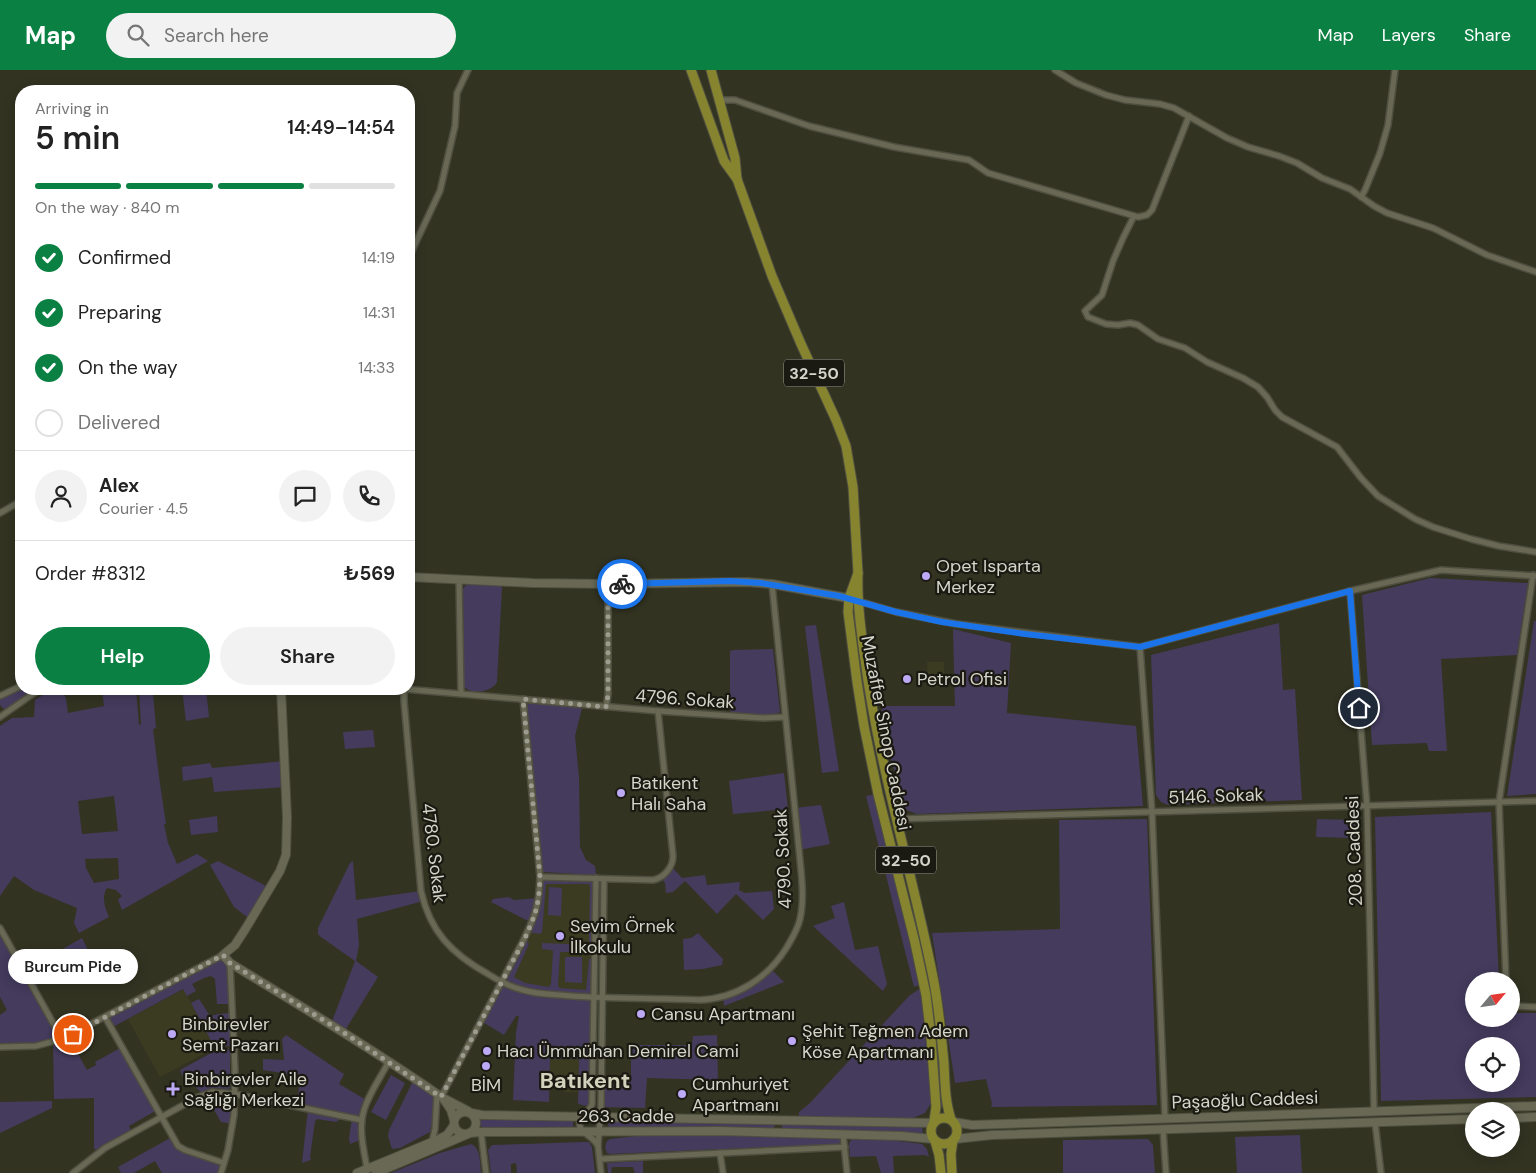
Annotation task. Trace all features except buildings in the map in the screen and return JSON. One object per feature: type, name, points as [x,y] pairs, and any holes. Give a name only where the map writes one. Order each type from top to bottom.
[{"type":"main road","name":"32-50","points":[[691,70],[724,161],[737,179]]},
{"type":"main road","name":"32-50","points":[[711,70],[735,158],[737,179]]},
{"type":"main road","name":"Muzaffer Sinop Caddesi","points":[[737,179],[772,276],[846,446],[853,486],[858,573],[853,599],[848,612],[864,726],[878,794],[926,995],[936,1107],[934,1122]]},
{"type":"main road","name":"Muzaffer Sinop Caddesi","points":[[853,599],[872,709],[934,980],[941,1029],[947,1106],[953,1121]]},
{"type":"main road","points":[[940,1173],[939,1155],[930,1129],[934,1122],[942,1117],[953,1121],[957,1131],[951,1154],[952,1173]]},
{"type":"main road","points":[[934,1140],[942,1144],[954,1140]]},
{"type":"street","points":[[415,244],[440,191],[455,126],[457,93],[468,70]]},
{"type":"street","points":[[1054,70],[1076,83],[1106,95],[1174,108],[1227,138],[1248,147],[1288,159],[1322,178],[1350,189],[1387,213],[1433,228],[1487,255],[1536,272]]},
{"type":"street","points":[[1361,196],[1385,139],[1391,112],[1395,70]]},
{"type":"street","points":[[719,100],[735,100],[809,126],[888,146],[969,160],[988,173],[1134,216],[1146,216],[1152,210],[1189,116]]},
{"type":"street","points":[[1134,216],[1113,261],[1102,295],[1085,311],[1088,317],[1106,324],[1130,323],[1138,325],[1158,339],[1179,345],[1215,366],[1249,381],[1264,393],[1282,417],[1338,447],[1361,478],[1378,496],[1415,519],[1471,539],[1536,552]]},
{"type":"street","points":[[0,513],[15,504]]},
{"type":"street","points":[[415,577],[532,583],[608,584],[738,581],[772,584],[853,599],[904,614],[956,624],[1140,647],[1350,591],[1441,570],[1535,576],[1499,802],[1506,972]]},
{"type":"street","points":[[459,580],[460,694]]},
{"type":"street","points":[[606,707],[608,695],[608,584]]},
{"type":"street","name":"4790. Sokak","points":[[594,997],[699,1000],[720,997],[751,985],[770,968],[783,954],[798,927],[801,914],[799,850],[772,584]]},
{"type":"street","name":"208. Caddesi","points":[[1350,591],[1367,806],[1374,1111]]},
{"type":"street","points":[[1140,647],[1152,812],[1165,1118]]},
{"type":"street","points":[[0,696],[15,689]]},
{"type":"street","name":"4796. Sokak","points":[[415,690],[658,712],[762,718],[785,717]]},
{"type":"street","points":[[0,717],[31,695]]},
{"type":"street","points":[[0,1047],[36,1046],[62,1039],[223,955],[235,945],[280,870],[286,855],[287,817],[280,695]]},
{"type":"street","name":"4780. Sokak","points":[[404,695],[421,891],[423,901],[436,930],[453,950],[472,966],[502,982],[536,993],[594,997]]},
{"type":"street","points":[[432,1142],[440,1096],[502,982],[534,918],[538,901],[540,877],[523,699]]},
{"type":"street","points":[[540,877],[656,879],[664,875],[671,866],[673,856],[658,712]]},
{"type":"street","name":"5146. Sokak","points":[[896,820],[1536,800]]},
{"type":"street","points":[[596,878],[592,1106],[579,1123],[583,1131],[593,1138],[598,1146]]},
{"type":"street","points":[[602,1173],[598,1146],[604,879]]},
{"type":"street","points":[[0,928],[62,1039]]},
{"type":"street","points":[[223,955],[230,963],[389,1061],[440,1096],[469,1112],[474,1116],[477,1123],[474,1130],[469,1133],[461,1133],[455,1129],[451,1110],[440,1096]]},
{"type":"street","points":[[221,1173],[231,1134],[235,1094],[230,963]]},
{"type":"street","points":[[1520,1006],[1536,1007]]},
{"type":"street","points":[[105,1017],[179,1148],[224,1163]]},
{"type":"street","points":[[367,1169],[362,1139],[362,1120],[365,1106],[389,1061]]},
{"type":"street","points":[[74,1173],[105,1148],[207,1093],[235,1094],[362,1120]]},
{"type":"street","name":"Paşaoğlu Caddesi","points":[[953,1121],[972,1124],[1536,1106]]},
{"type":"street","points":[[357,1173],[447,1135],[460,1112],[469,1112]]},
{"type":"street","name":"263. Cadde","points":[[469,1112],[482,1115],[934,1122]]},
{"type":"street","points":[[1520,1118],[1536,1117]]},
{"type":"street","name":"Paşaoğlu Caddesi","points":[[954,1140],[992,1135],[1465,1119]]},
{"type":"street","points":[[1374,1122],[1381,1173]]},
{"type":"street","points":[[1163,1129],[1166,1173]]},
{"type":"street","name":"263. Cadde","points":[[376,1173],[469,1133],[481,1132],[719,1131],[902,1136],[934,1140]]},
{"type":"street","points":[[481,1132],[486,1173]]},
{"type":"street","points":[[844,1134],[847,1173]]},
{"type":"street","points":[[600,1159],[845,1147]]},
{"type":"street","points":[[720,1153],[723,1173]]},
{"type":"shaded area","points":[[1430,578],[1528,583],[1517,655],[1441,659],[1447,751],[1429,751],[1427,743],[1372,745],[1362,595]]},
{"type":"shaded area","points":[[466,585],[500,585],[502,587],[497,682],[491,688],[477,692],[464,687],[463,589]]},
{"type":"shaded area","points":[[1534,621],[1536,621],[1536,794],[1507,796]]},
{"type":"shaded area","points":[[1279,623],[1283,690],[1295,689],[1302,800],[1168,805],[1161,802],[1156,795],[1151,655]]},
{"type":"shaded area","points":[[816,625],[839,771],[822,773],[805,626]]},
{"type":"shaded area","points":[[953,629],[1011,643],[1007,713],[1136,726],[1143,806],[917,814],[906,810],[883,732],[881,712],[883,706],[955,706]]},
{"type":"shaded area","points":[[773,649],[780,712],[764,715],[731,712],[730,651]]},
{"type":"shaded area","points":[[927,662],[944,662],[945,687],[928,687]]},
{"type":"shaded area","points":[[15,689],[15,695],[31,695],[7,712],[0,705],[0,696]]},
{"type":"shaded area","points":[[43,695],[64,695],[68,713],[104,706],[103,695],[136,695],[139,725],[141,724],[139,695],[153,695],[156,728],[153,729],[168,843],[177,864],[197,854],[208,861],[122,910],[118,900],[122,896],[116,890],[107,888],[104,899],[109,917],[79,933],[74,923],[77,908],[34,890],[14,876],[0,896],[0,726],[12,718],[34,717],[35,700]],"holes":[[[114,796],[118,831],[82,834],[78,801]],[[118,858],[119,879],[94,883],[86,868],[85,859]]]},
{"type":"shaded area","points":[[183,695],[207,695],[209,717],[186,721]]},
{"type":"shaded area","points":[[530,703],[582,708],[575,736],[579,777],[580,847],[586,860],[595,866],[596,875],[543,872],[527,707]]},
{"type":"shaded area","points":[[373,730],[375,747],[345,749],[343,732]]},
{"type":"shaded area","points":[[284,761],[286,787],[214,792],[212,777],[183,781],[182,767],[210,763],[212,768]]},
{"type":"shaded area","points":[[784,773],[788,809],[733,814],[729,781]]},
{"type":"shaded area","points":[[878,794],[924,983],[914,987],[866,796]]},
{"type":"shaded area","points":[[821,805],[830,844],[799,850],[795,808]]},
{"type":"shaded area","points":[[1491,812],[1499,972],[1465,972],[1465,1028],[1520,1028],[1520,1013],[1536,1013],[1536,1097],[1381,1101],[1375,817]]},
{"type":"shaded area","points":[[217,816],[218,832],[191,835],[189,820]]},
{"type":"shaded area","points":[[1147,819],[1157,1105],[991,1107],[992,1104],[986,1079],[955,1083],[932,933],[1060,929],[1059,820]]},
{"type":"shaded area","points":[[1317,819],[1356,820],[1355,838],[1316,837]]},
{"type":"shaded area","points":[[218,861],[270,888],[251,920],[234,907],[210,865]]},
{"type":"shaded area","points":[[353,861],[356,900],[421,891],[423,901],[357,919],[359,945],[356,961],[378,977],[344,1032],[331,1024],[355,961],[321,937],[318,934],[318,928],[350,863]]},
{"type":"shaded area","points":[[671,866],[682,878],[705,875],[707,885],[740,882],[739,890],[745,893],[772,891],[774,909],[763,920],[736,894],[717,914],[685,881],[673,892],[666,893],[665,883],[661,877]]},
{"type":"shaded area","name":"Sevim Örnek İlkokulu","points":[[540,877],[596,878],[594,997],[502,982],[532,923]]},
{"type":"shaded area","points":[[540,877],[596,878],[595,952],[560,952],[558,986],[560,988],[586,990],[589,959],[595,958],[591,1107],[578,1104],[579,1059],[550,1059],[549,1102],[513,1100],[516,1032],[519,1016],[516,1016],[504,1035],[481,1021],[524,939],[529,944],[514,977],[525,983],[549,987],[551,984],[553,951],[542,949],[542,943],[587,945],[589,943],[589,884],[546,884],[542,932],[540,934],[528,932],[532,923],[491,902],[493,899],[509,897],[514,900],[539,898]]},
{"type":"shaded area","points":[[549,887],[562,888],[561,916],[548,915]]},
{"type":"shaded area","points":[[844,902],[855,950],[878,946],[887,984],[883,991],[813,926],[835,918],[831,906]]},
{"type":"shaded area","points":[[698,933],[723,959],[722,965],[684,970],[683,939],[691,938]]},
{"type":"shaded area","points":[[0,935],[59,1038],[37,1043],[0,1044],[0,1015],[7,1010],[0,997]]},
{"type":"shaded area","points":[[82,938],[91,956],[33,987],[24,971]]},
{"type":"shaded area","points":[[223,955],[230,963],[232,1004],[217,1004],[215,979],[211,976],[192,984],[196,991],[187,996],[183,989],[111,1028],[105,1017]]},
{"type":"shaded area","points":[[565,957],[582,957],[582,983],[565,982]]},
{"type":"shaded area","points":[[770,968],[784,982],[724,1006],[723,996],[734,993]]},
{"type":"shaded area","points":[[931,981],[944,1106],[939,1107],[927,982]]},
{"type":"shaded area","points":[[921,988],[931,1103],[925,1113],[913,1118],[799,1117],[799,1112],[809,1104],[909,996]]},
{"type":"shaded area","name":"Binbirevler Semt Pazarı","points":[[184,989],[215,1048],[160,1077],[128,1019]]},
{"type":"shaded area","points":[[199,999],[210,1016],[232,1013],[234,1046],[215,1048],[191,1003]]},
{"type":"shaded area","points":[[286,1035],[344,1074],[339,1084],[368,1101],[364,1110],[362,1139],[350,1144],[352,1118],[340,1116],[336,1122],[317,1119],[315,1121],[311,1160],[302,1163],[308,1109],[296,1107],[301,1076],[263,1070],[263,1059],[284,1060],[282,1039]]},
{"type":"shaded area","points":[[717,1035],[718,1080],[647,1078],[645,1108],[601,1107],[600,1083],[631,1082],[631,1045],[692,1045],[693,1036]]},
{"type":"shaded area","points":[[68,1036],[87,1070],[96,1065],[95,1062],[122,1047],[157,1110],[129,1126],[132,1133],[101,1151],[94,1149],[94,1098],[54,1099],[53,1042]]},
{"type":"shaded area","points":[[221,1049],[228,1049],[230,1051],[230,1088],[212,1088],[201,1092],[182,1075],[180,1070]]},
{"type":"shaded area","points":[[550,1059],[579,1059],[579,1092],[563,1092],[563,1089],[549,1089]]},
{"type":"shaded area","points":[[391,1075],[405,1083],[386,1120],[371,1112]]},
{"type":"shaded area","points":[[413,1081],[429,1092],[436,1100],[430,1132],[400,1148],[392,1149],[388,1136],[389,1130]]},
{"type":"shaded area","points":[[205,1094],[235,1094],[233,1124],[221,1122]]},
{"type":"shaded area","points":[[52,1101],[52,1108],[0,1133],[0,1102]]},
{"type":"shaded area","points":[[482,1119],[573,1119],[573,1128],[482,1127],[479,1123]]},
{"type":"shaded area","points":[[609,1121],[773,1123],[775,1126],[772,1129],[609,1127]]},
{"type":"shaded area","points":[[784,1123],[922,1126],[923,1135],[783,1129],[781,1125]]},
{"type":"shaded area","points":[[645,1135],[839,1138],[841,1142],[838,1144],[607,1153],[606,1145],[610,1139]]},
{"type":"shaded area","points":[[1300,1135],[1302,1173],[1237,1173],[1235,1137]]},
{"type":"shaded area","points":[[172,1137],[177,1145],[224,1163],[221,1173],[162,1173],[155,1161],[134,1173],[121,1173],[118,1167]]},
{"type":"shaded area","points":[[852,1139],[891,1140],[922,1144],[927,1149],[929,1157],[925,1155],[893,1156],[894,1173],[881,1173],[876,1156],[850,1157],[849,1143]]},
{"type":"shaded area","points":[[1148,1139],[1153,1145],[1155,1173],[1063,1173],[1063,1140]]},
{"type":"shaded area","points":[[589,1142],[592,1147],[595,1173],[517,1173],[516,1163],[511,1164],[511,1173],[491,1173],[488,1150],[492,1145]]},
{"type":"shaded area","points":[[471,1144],[477,1149],[481,1173],[391,1173],[440,1153]]},
{"type":"shaded area","points":[[643,1161],[643,1173],[635,1173],[633,1167],[612,1167],[611,1173],[608,1173],[607,1163]]},
{"type":"way so far","points":[[73,1034],[223,955],[230,963],[389,1061],[441,1097],[524,940],[536,913],[540,877],[523,699],[606,707],[608,695],[608,584],[622,584]]},
{"type":"place","name":"Opet Isparta Merkez","points":[[926,576]]},
{"type":"place","name":"Petrol Ofisi","points":[[907,679]]},
{"type":"place","name":"Batıkent Halı Saha","points":[[621,793]]},
{"type":"place","name":"Sevim Örnek İlkokulu","points":[[560,936]]},
{"type":"place","name":"Cansu Apartmanı","points":[[641,1014]]},
{"type":"place","name":"Burcum Pide","points":[[73,1034]]},
{"type":"place","name":"Binbirevler Semt Pazarı","points":[[172,1034]]},
{"type":"place","name":"Şehit Teğmen Adem Köse Apartmanı","points":[[792,1041]]},
{"type":"place","name":"Hacı Ümmühan Demirel Cami","points":[[487,1051]]},
{"type":"place","name":"BİM","points":[[486,1066]]},
{"type":"place","name":"Binbirevler Aile Sağlığı Merkezi","points":[[173,1089]]},
{"type":"place","name":"Cumhuriyet Apartmanı","points":[[682,1094]]},
{"type":"district","name":"Batıkent","points":[[585,1080]]},
{"type":"route","points":[[622,584],[730,581],[761,583],[853,599],[896,612],[942,622],[1025,634],[1140,647],[1350,591],[1359,708]]}]
